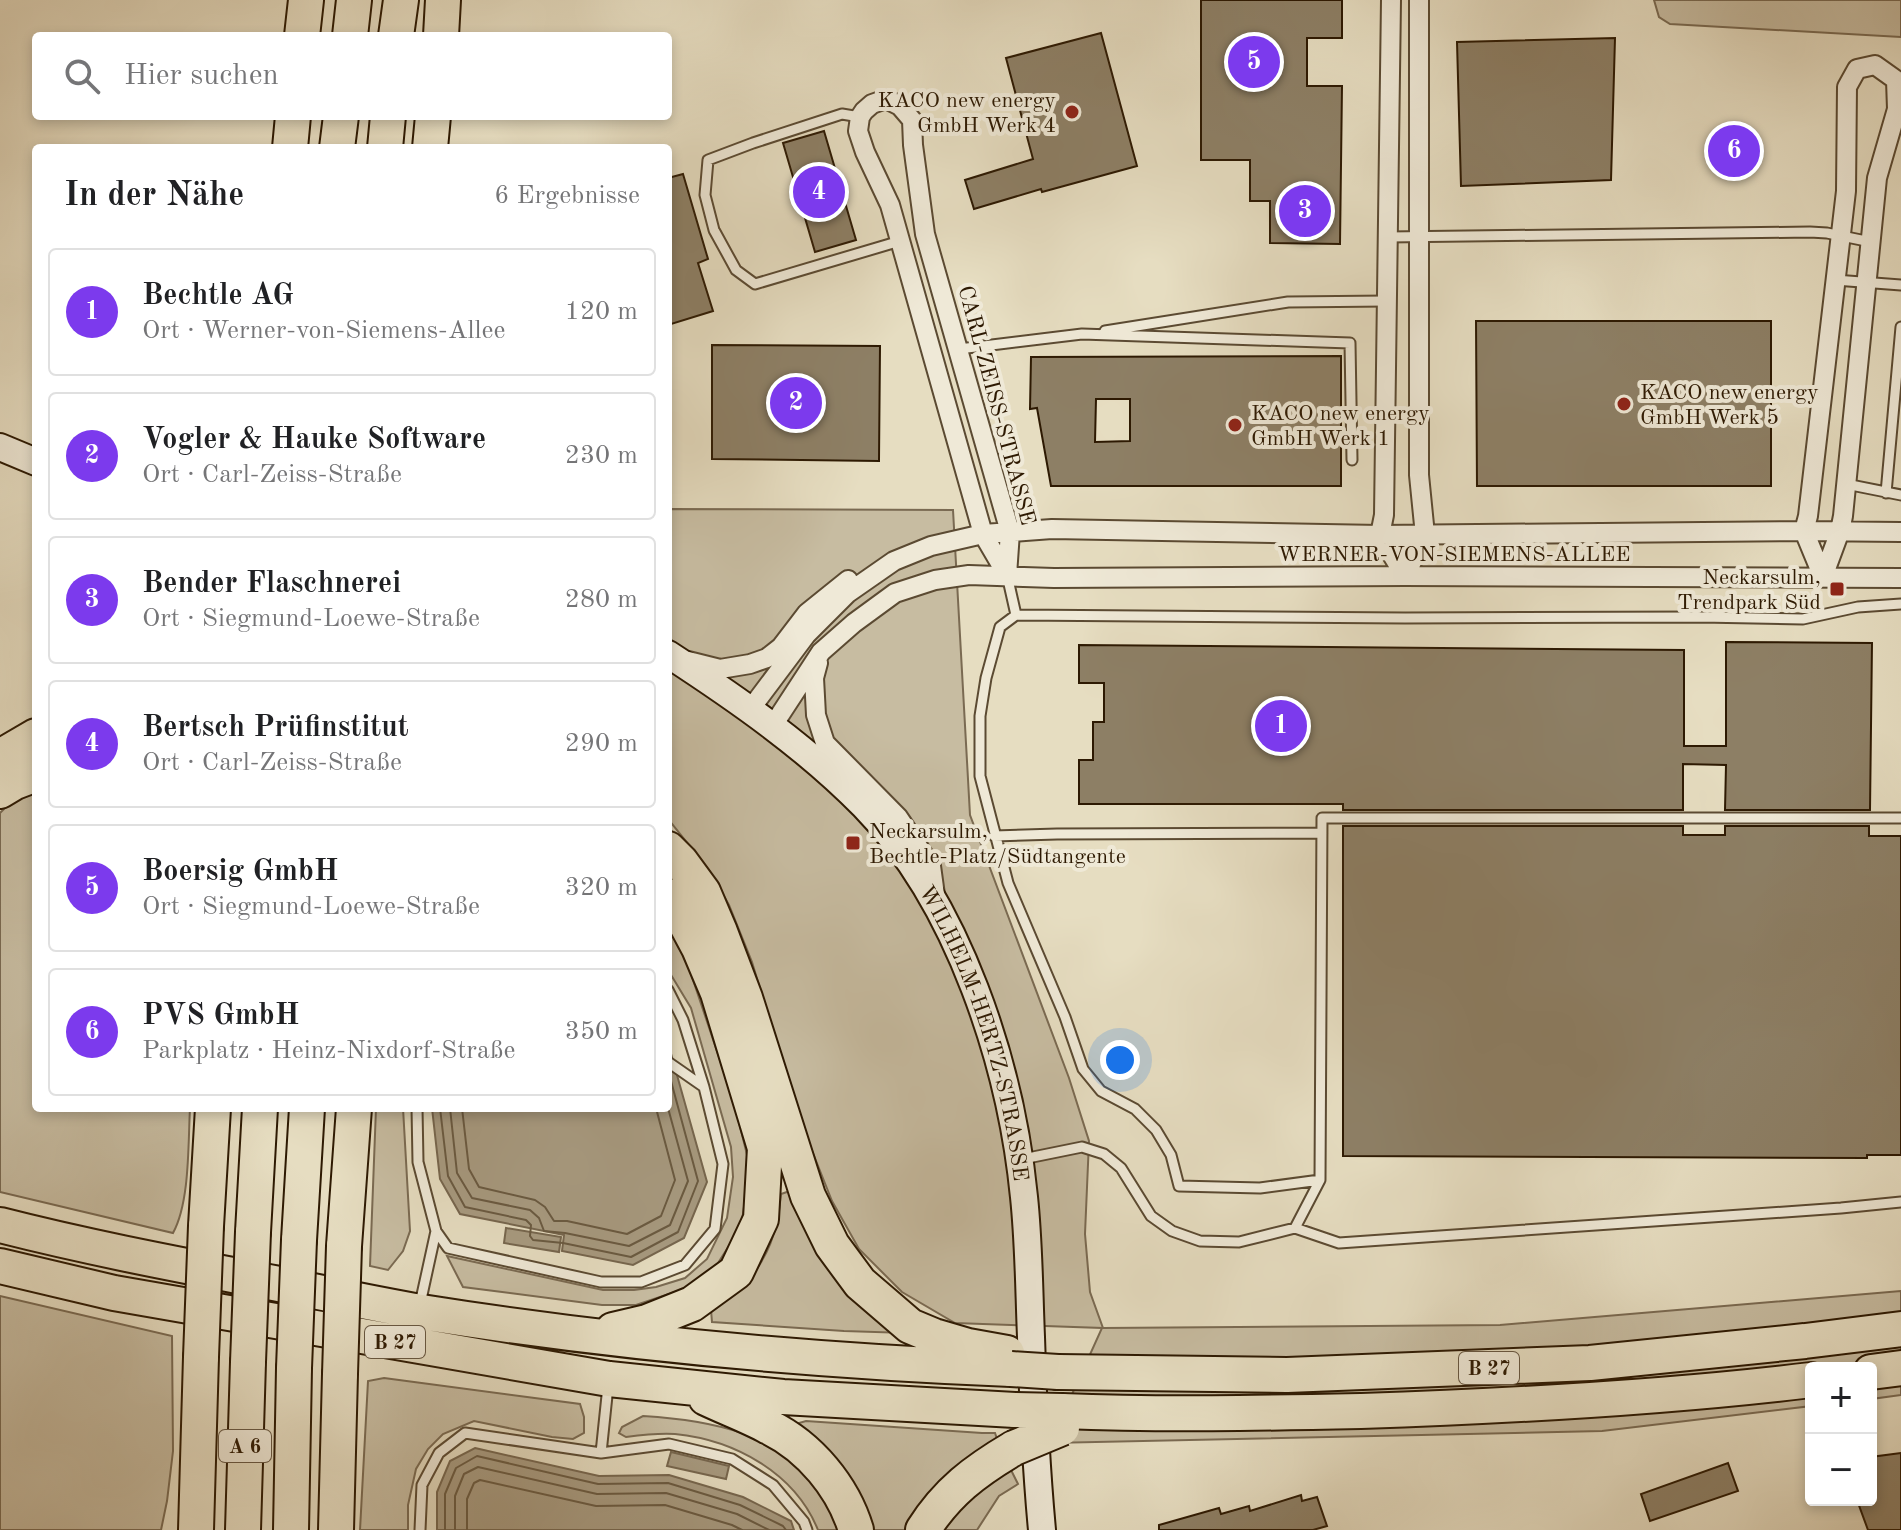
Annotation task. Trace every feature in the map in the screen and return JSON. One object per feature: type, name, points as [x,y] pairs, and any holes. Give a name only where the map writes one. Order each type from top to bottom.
[{"type":"highway","points":[[302,32],[306,0]]},
{"type":"highway","points":[[350,32],[354,0]]},
{"type":"highway","points":[[397,32],[401,0]]},
{"type":"highway","points":[[441,32],[443,0]]},
{"type":"highway","points":[[290,144],[293,120]]},
{"type":"highway","points":[[338,144],[340,120]]},
{"type":"highway","points":[[385,144],[388,120]]},
{"type":"highway","points":[[430,144],[433,120]]},
{"type":"highway","points":[[0,757],[32,738]]},
{"type":"highway","points":[[0,791],[32,776]]},
{"type":"highway","points":[[672,853],[703,892],[720,932],[745,998],[808,1196],[832,1245],[860,1283],[910,1326],[1011,1361]]},
{"type":"highway","points":[[590,1335],[647,1322],[692,1304],[736,1272],[761,1219],[765,1148],[718,993],[699,948],[672,900]]},
{"type":"highway","points":[[196,1530],[213,1112]]},
{"type":"highway","name":"A 6","points":[[243,1530],[260,1112]]},
{"type":"highway","name":"A 6","points":[[291,1530],[294,1368],[307,1112]]},
{"type":"highway","points":[[336,1530],[344,1246],[354,1112]]},
{"type":"highway","points":[[0,1215],[38,1235]]},
{"type":"highway","name":"B 27","points":[[0,1225],[176,1264],[418,1311],[682,1346],[924,1366],[1011,1361],[1063,1369],[1287,1375],[1575,1364],[1901,1329]]},
{"type":"highway","name":"B 27","points":[[0,1266],[114,1293],[609,1379],[783,1397],[1015,1410],[1062,1420],[1118,1414],[1245,1414],[1558,1403],[1805,1381]]},
{"type":"highway","points":[[0,1287],[46,1295],[114,1293]]},
{"type":"highway","points":[[1877,1371],[1901,1368]]},
{"type":"highway","points":[[677,1385],[771,1427],[796,1444],[836,1487],[856,1530]]},
{"type":"highway","points":[[923,1530],[946,1498],[975,1473],[1062,1420]]},
{"type":"highway","points":[[180,1530],[197,1476]]},
{"type":"main road","points":[[0,447],[32,460]]},
{"type":"main road","name":"WILHELM-HERTZ-STRASSE","points":[[672,657],[789,738],[863,806],[912,867],[961,956],[983,1011],[1001,1070],[1020,1159],[1029,1263],[1042,1530]]},
{"type":"street","points":[[1391,0],[1384,515],[1380,535],[1405,576]]},
{"type":"street","points":[[1405,576],[1425,535],[1419,475],[1419,0]]},
{"type":"street","points":[[1875,65],[1896,80],[1897,109],[1877,178],[1840,531],[1823,577],[1804,531],[1846,191],[1847,87],[1857,69],[1875,65]]},
{"type":"street","name":"CARL-ZEISS-STRASSE","points":[[886,99],[900,106],[912,120],[925,234],[1010,532],[1007,575],[983,534],[890,205],[858,131],[860,117],[872,104],[886,99]]},
{"type":"street","points":[[1388,207],[1419,208]]},
{"type":"street","points":[[900,241],[925,234]]},
{"type":"street","name":"WERNER-VON-SIEMENS-ALLEE","points":[[894,561],[931,546],[983,534],[1052,529],[1380,535],[1901,532]]},
{"type":"street","points":[[672,656],[720,669],[767,658],[781,647],[807,613],[837,587],[869,567],[894,561]]},
{"type":"street","points":[[749,711],[806,635],[848,593],[894,561]]},
{"type":"street","name":"WERNER-VON-SIEMENS-ALLEE","points":[[772,727],[821,652],[854,623],[895,593],[946,578],[1007,575],[1054,578],[1901,578]]},
{"type":"street","points":[[821,652],[814,678],[816,715],[825,743],[898,817],[931,866],[938,910]]},
{"type":"lane","points":[[860,117],[842,114],[708,160],[705,195],[714,230],[736,270],[755,284],[900,241]]},
{"type":"lane","points":[[1388,237],[1796,232],[1871,242]]},
{"type":"lane","points":[[1835,280],[1901,285]]},
{"type":"lane","points":[[959,349],[1082,334],[1288,302],[1387,301]]},
{"type":"lane","points":[[1886,493],[1901,327]]},
{"type":"lane","points":[[1082,334],[1350,343],[1352,460]]},
{"type":"lane","points":[[1846,484],[1901,495]]},
{"type":"lane","points":[[1007,575],[1016,615]]},
{"type":"lane","points":[[1320,1180],[1260,1188],[1179,1186],[1171,1155],[1156,1130],[1135,1109],[1101,1091],[1083,1069],[1065,1017],[1008,883],[980,776],[980,716],[986,678],[1000,627],[1016,615],[1803,619],[1858,607],[1901,604]]},
{"type":"lane","points":[[1295,1228],[1320,1180],[1322,818],[1901,818]]},
{"type":"lane","points":[[994,836],[1322,833]]},
{"type":"lane","points":[[417,1112],[418,1162],[436,1231],[448,1248],[601,1282],[641,1282],[685,1265],[715,1229],[723,1164],[704,1087],[683,1020],[672,998]]},
{"type":"lane","points":[[672,1065],[704,1087]]},
{"type":"lane","points":[[1020,1159],[1082,1147],[1104,1154],[1121,1168],[1151,1216],[1172,1231],[1200,1241],[1239,1242],[1295,1228],[1339,1243],[1901,1202]]},
{"type":"lane","points":[[418,1311],[436,1231]]},
{"type":"lane","points":[[601,1453],[609,1379]]},
{"type":"lane","points":[[420,1530],[422,1485],[439,1453],[465,1433],[601,1453],[669,1444],[732,1459],[773,1485],[804,1522],[807,1530]]},
{"type":"shaded area","points":[[1654,0],[1901,0],[1901,37],[1670,24],[1659,17]]},
{"type":"shaded area","points":[[672,509],[953,510],[970,815],[1069,1078],[1089,1141],[1085,1234],[1090,1292],[1103,1328],[1500,1325],[1901,1291],[1901,1395],[1877,1398],[1877,1362],[1805,1362],[1805,1407],[1602,1431],[1050,1443],[1102,1328],[955,1323],[902,1292],[859,1249],[832,1201],[799,1118],[752,962],[729,905],[709,870],[672,824]]},
{"type":"shaded area","points":[[32,792],[32,1112],[190,1112],[183,1205],[173,1233],[0,1192],[0,813]]},
{"type":"shaded area","points":[[672,934],[685,956],[734,1102],[750,1167],[741,1227],[718,1263],[690,1287],[636,1305],[602,1305],[463,1287],[447,1256],[603,1290],[656,1287],[685,1278],[707,1259],[727,1218],[733,1177],[731,1147],[691,1008],[672,977]]},
{"type":"shaded area","points":[[376,1112],[403,1112],[410,1231],[403,1251],[388,1270],[370,1266]]},
{"type":"shaded area","points":[[790,1191],[905,1333],[712,1322],[711,1310],[740,1290],[759,1266],[774,1232],[781,1194]]},
{"type":"shaded area","points":[[0,1296],[172,1336],[173,1451],[161,1530],[0,1530]]},
{"type":"shaded area","points":[[384,1378],[580,1404],[584,1433],[573,1439],[552,1437],[474,1421],[443,1434],[428,1449],[416,1469],[408,1505],[408,1530],[360,1530],[368,1381]]},
{"type":"shaded area","points":[[643,1416],[718,1426],[765,1442],[805,1470],[822,1489],[839,1530],[818,1530],[794,1492],[778,1476],[741,1452],[675,1434],[626,1437],[619,1433],[622,1427]]},
{"type":"shaded area","points":[[799,1423],[995,1433],[997,1439],[907,1530],[869,1530],[799,1428]]},
{"type":"shaded area","points":[[1007,1462],[1018,1484],[999,1496],[977,1530],[937,1530]]},
{"type":"water","points":[[672,1057],[707,1182],[684,1238],[633,1265],[562,1251],[564,1235],[460,1214],[440,1179],[432,1112],[672,1112]]},
{"type":"water","points":[[506,1228],[561,1237],[559,1252],[504,1243]]},
{"type":"water","points":[[475,1448],[599,1476],[669,1475],[743,1497],[791,1521],[794,1530],[437,1530],[437,1492],[450,1461]]},
{"type":"water","points":[[671,1452],[729,1466],[726,1479],[667,1466]]},
{"type":"building","points":[[1201,0],[1342,0],[1342,38],[1307,38],[1307,86],[1342,86],[1340,244],[1270,243],[1270,201],[1250,201],[1250,160],[1201,160]]},
{"type":"building","name":"KACO new energy GmbH Werk 4","points":[[1101,33],[1137,166],[974,209],[965,180],[1033,159],[1006,58]]},
{"type":"building","points":[[1615,38],[1611,180],[1461,186],[1457,42]]},
{"type":"building","points":[[824,131],[856,240],[815,252],[783,143]]},
{"type":"building","points":[[683,174],[708,259],[698,263],[713,311],[672,324],[672,177]]},
{"type":"building","name":"KACO new energy GmbH Werk 5","points":[[1476,321],[1771,321],[1771,486],[1477,486]]},
{"type":"building","points":[[712,345],[880,346],[879,461],[712,459]]},
{"type":"building","name":"KACO new energy GmbH Werk 1","points":[[1341,356],[1341,486],[1051,486],[1037,408],[1030,409],[1031,357]],"holes":[[[1096,399],[1130,399],[1130,441],[1095,442]]]},
{"type":"building","points":[[1726,642],[1872,643],[1870,810],[1725,810],[1726,765],[1683,764],[1683,810],[1343,810],[1343,804],[1079,804],[1079,760],[1093,760],[1093,722],[1104,722],[1104,683],[1079,683],[1079,645],[1684,650],[1684,746],[1726,746]]},
{"type":"building","points":[[1343,826],[1683,826],[1683,835],[1725,835],[1725,826],[1869,826],[1869,836],[1901,836],[1901,1155],[1867,1155],[1867,1158],[1343,1156]]},
{"type":"building","points":[[1901,1453],[1901,1530],[1868,1530],[1859,1506],[1877,1506],[1877,1456]]},
{"type":"building","points":[[1728,1463],[1738,1491],[1650,1521],[1641,1494]]},
{"type":"building","points":[[1301,1495],[1302,1501],[1317,1497],[1327,1526],[1313,1530],[1159,1530],[1159,1525],[1219,1508],[1221,1514],[1249,1506],[1250,1511]]},
{"type":"place","name":"Boersig GmbH","points":[[1254,62]]},
{"type":"place","name":"KACO new energy GmbH Werk 4","points":[[1072,112]]},
{"type":"place","name":"PVS GmbH","points":[[1734,151]]},
{"type":"place","name":"Bertsch Prüfinstitut","points":[[819,192]]},
{"type":"place","name":"Bender Flaschnerei","points":[[1305,211]]},
{"type":"place","name":"Vogler & Hauke Software","points":[[796,403]]},
{"type":"place","name":"KACO new energy GmbH Werk 5","points":[[1624,404]]},
{"type":"place","name":"KACO new energy GmbH Werk 1","points":[[1235,425]]},
{"type":"place","name":"Neckarsulm, Trendpark Süd","points":[[1837,589]]},
{"type":"place","name":"Bechtle AG","points":[[1281,726]]},
{"type":"place","name":"Neckarsulm, Bechtle-Platz/Südtangente","points":[[853,843]]}]
